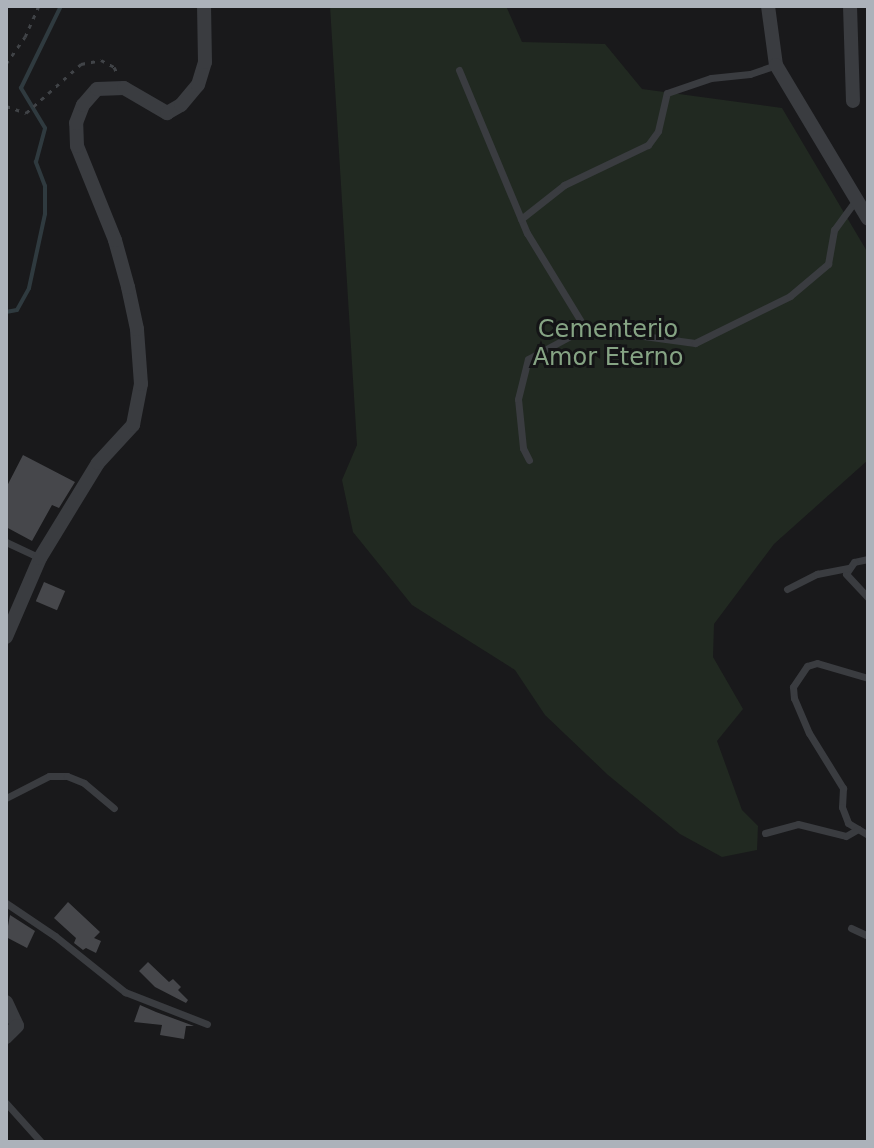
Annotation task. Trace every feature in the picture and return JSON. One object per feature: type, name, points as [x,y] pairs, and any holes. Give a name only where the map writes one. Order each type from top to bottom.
[{"type":"street","points":[[6,637],[40,558],[98,463],[133,425],[141,384],[137,329],[115,240],[77,146],[76,123],[83,105],[97,89],[124,88],[167,113],[181,105],[198,85],[205,62],[204,6]]},
{"type":"street","points":[[768,6],[776,65],[868,219]]},
{"type":"street","points":[[850,6],[853,101]]},
{"type":"street","points":[[6,1002],[17,1026],[6,1037]]},
{"type":"lane","points":[[521,219],[564,185],[648,145],[658,131],[667,93],[711,78],[750,74],[776,65]]},
{"type":"lane","points":[[459,70],[521,219],[585,328]]},
{"type":"lane","points":[[529,460],[523,448],[518,399],[528,359],[585,328],[695,343],[790,296],[828,264],[834,230],[857,198]]},
{"type":"lane","points":[[6,542],[40,558]]},
{"type":"lane","points":[[787,589],[817,574],[848,568],[861,559],[868,559]]},
{"type":"lane","points":[[848,568],[846,574],[868,598]]},
{"type":"lane","points":[[868,678],[817,663],[807,666],[793,687],[794,698],[809,733],[843,788],[842,807],[848,823],[868,835]]},
{"type":"lane","points":[[6,798],[49,776],[67,776],[84,783],[114,808]]},
{"type":"lane","points":[[765,833],[798,824],[846,836],[858,829]]},
{"type":"lane","points":[[6,903],[55,936],[125,992],[207,1024]]},
{"type":"lane","points":[[851,928],[868,936]]},
{"type":"lane","points":[[6,1103],[41,1142]]},
{"type":"path","points":[[6,64],[39,6]]},
{"type":"path","points":[[6,106],[26,113],[81,64],[101,60],[114,67],[124,88]]},
{"type":"green space","name":"Cementerio Amor Eterno","points":[[330,6],[506,6],[522,42],[605,44],[642,89],[782,108],[868,253],[868,460],[774,544],[714,624],[713,657],[743,709],[717,741],[742,810],[758,826],[757,850],[722,857],[680,834],[608,775],[545,715],[515,670],[412,605],[353,532],[342,480],[357,445]]},
{"type":"building","points":[[23,455],[75,482],[59,508],[52,505],[32,541],[6,527],[6,488]]},
{"type":"building","points":[[44,582],[65,591],[57,610],[36,601]]},
{"type":"building","points":[[68,902],[100,932],[94,938],[101,941],[96,953],[86,948],[83,950],[74,943],[76,938],[54,918]]},
{"type":"building","points":[[10,915],[35,931],[27,948],[6,937]]},
{"type":"building","points":[[148,962],[169,982],[173,979],[181,987],[178,990],[188,1000],[186,1003],[155,987],[139,971]]},
{"type":"building","points":[[140,1005],[194,1026],[186,1026],[184,1039],[160,1035],[162,1025],[134,1022]]},
{"type":"waterway","points":[[6,312],[17,310],[29,288],[45,214],[45,186],[36,162],[45,128],[21,88],[61,6]]}]
